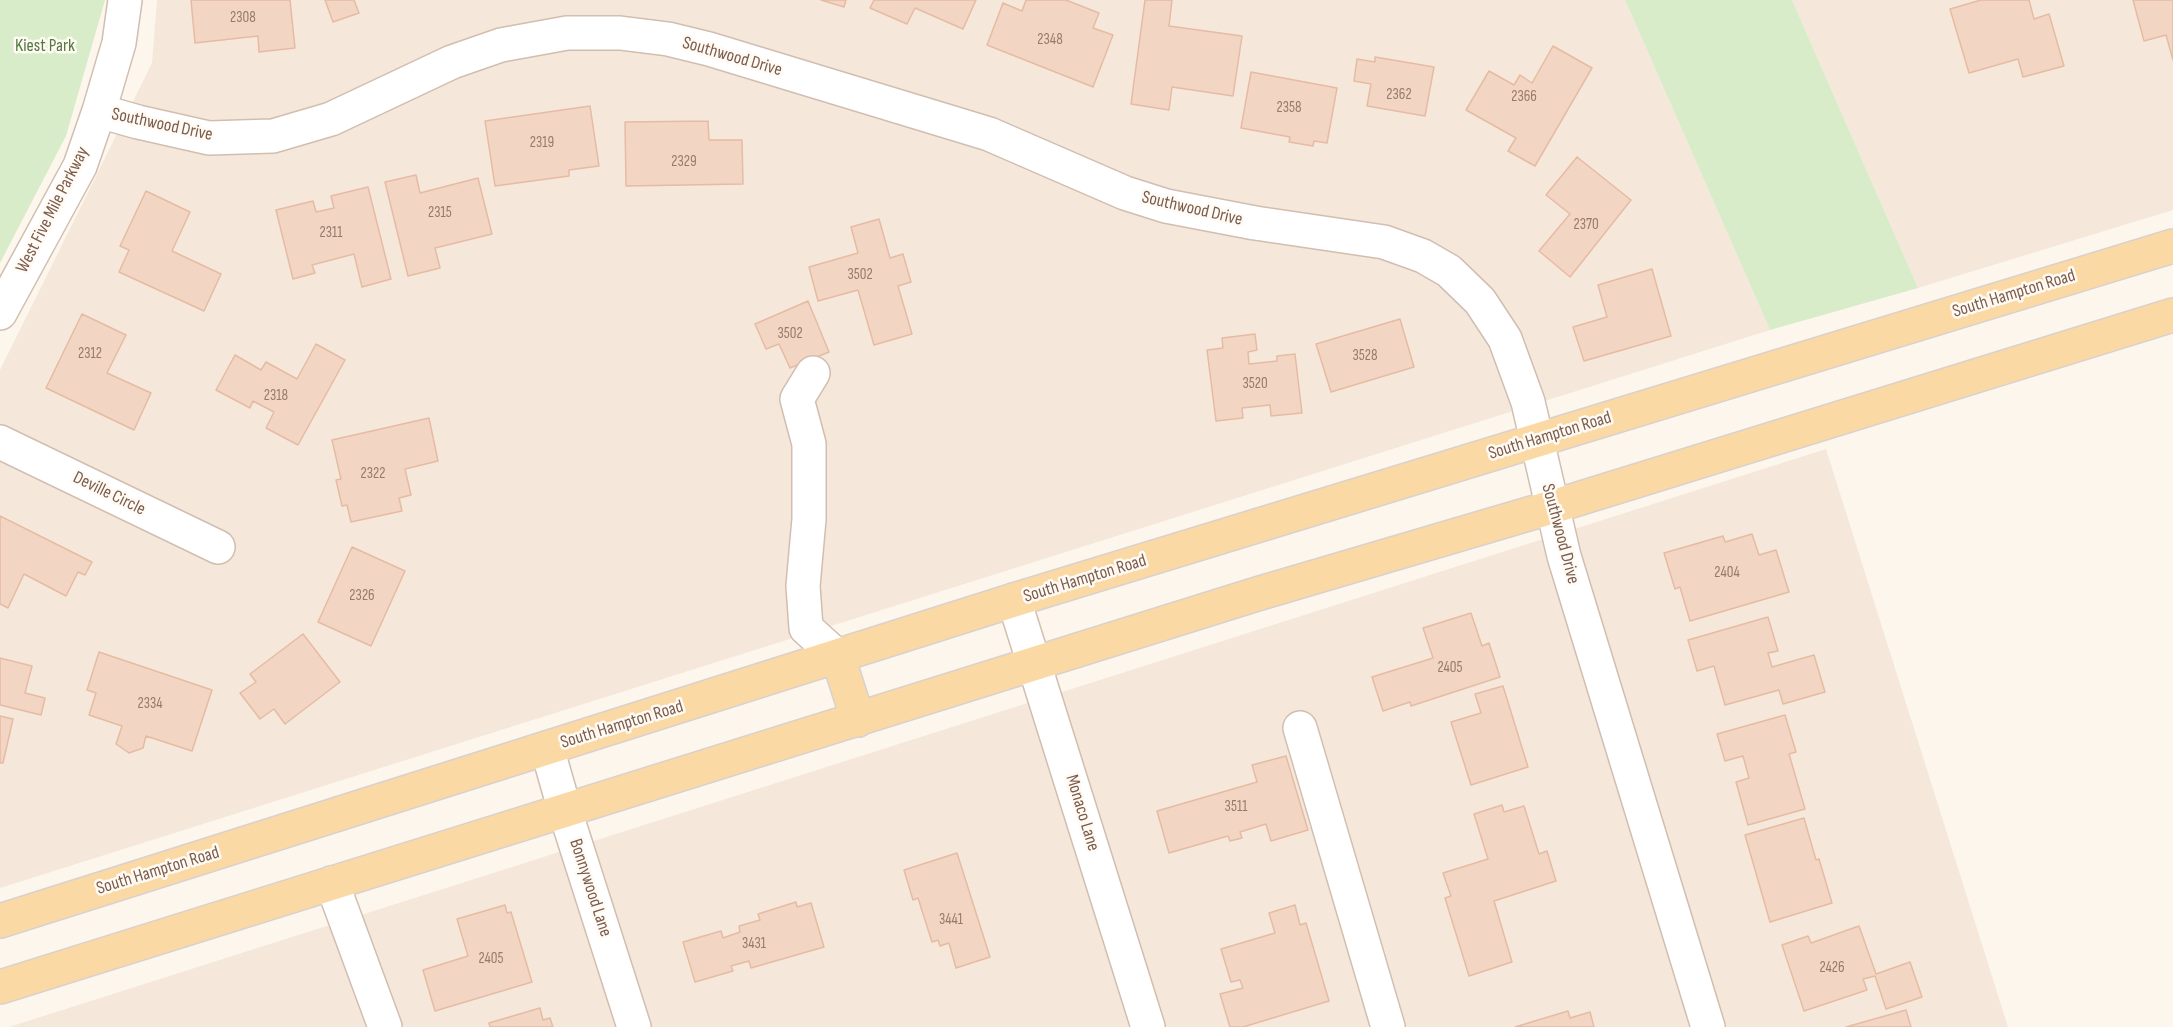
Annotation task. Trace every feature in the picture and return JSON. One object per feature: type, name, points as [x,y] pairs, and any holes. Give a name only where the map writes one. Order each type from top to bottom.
[{"type":"main road","name":"South Hampton Road","points":[[0,921],[1014,600],[2173,246]]},
{"type":"main road","points":[[0,987],[1257,594],[1552,507],[2173,315]]},
{"type":"main road","points":[[838,657],[858,720]]},
{"type":"street","name":"West Five Mile Parkway","points":[[0,313],[80,166],[119,43],[125,0]]},
{"type":"street","name":"Southwood Drive","points":[[99,111],[209,138],[273,136],[331,119],[452,62],[501,45],[567,33],[620,33],[668,39],[709,49],[989,134],[1125,193],[1166,206],[1255,223],[1384,242],[1423,256],[1449,271],[1480,301],[1504,339],[1528,402],[1564,556],[1708,1027]]},
{"type":"street","points":[[813,373],[797,399],[809,444],[809,519],[803,586],[806,628],[838,657]]},
{"type":"street","name":"Deville Circle","points":[[0,442],[218,547]]},
{"type":"street","name":"Monaco Lane","points":[[1014,600],[1148,1027]]},
{"type":"street","points":[[1300,728],[1388,1027]]},
{"type":"street","name":"Bonnywood Lane","points":[[547,748],[634,1027]]},
{"type":"street","points":[[332,883],[385,1027]]},
{"type":"shaded area","points":[[157,0],[1625,0],[1770,330],[0,888],[0,370],[152,63]]},
{"type":"shaded area","points":[[1792,0],[2173,0],[2173,210],[1918,288]]},
{"type":"shaded area","points":[[1826,449],[2008,1027],[9,1027]]},
{"type":"green space","name":"Kiest Park","points":[[0,0],[105,0],[66,136],[0,263]]},
{"type":"green space","points":[[1625,0],[1792,0],[1918,288],[1770,330]]},
{"type":"building","points":[[191,0],[290,0],[295,48],[259,52],[258,36],[195,43]]},
{"type":"building","points":[[325,0],[354,0],[359,13],[333,22]]},
{"type":"building","points":[[821,0],[846,0],[844,7]]},
{"type":"building","points":[[874,0],[976,0],[963,29],[915,8],[907,24],[870,8]]},
{"type":"building","points":[[1026,0],[1066,0],[1099,13],[1093,28],[1113,35],[1093,87],[987,45],[1003,3],[1022,11]]},
{"type":"building","points":[[1145,0],[1172,0],[1169,26],[1242,36],[1233,96],[1172,87],[1169,110],[1131,104]]},
{"type":"building","points":[[1981,0],[2029,0],[2034,19],[2049,14],[2064,66],[2023,77],[2018,59],[1969,73],[1950,9]]},
{"type":"building","points":[[2133,0],[2173,0],[2173,60],[2166,35],[2144,41]]},
{"type":"building","points":[[1553,46],[1592,68],[1535,166],[1508,151],[1516,138],[1466,110],[1489,71],[1514,85],[1520,75],[1532,83]]},
{"type":"building","points":[[1375,57],[1434,67],[1425,116],[1367,106],[1371,84],[1354,81],[1357,59],[1375,62]]},
{"type":"building","points":[[1251,72],[1337,88],[1327,143],[1314,141],[1313,146],[1289,142],[1290,137],[1241,128]]},
{"type":"building","points":[[590,106],[599,166],[569,170],[569,176],[495,186],[485,121]]},
{"type":"building","points":[[708,121],[709,140],[742,140],[743,184],[626,186],[625,122]]},
{"type":"building","points":[[1577,157],[1631,200],[1570,277],[1539,251],[1570,214],[1546,195]]},
{"type":"building","points":[[416,175],[420,193],[478,178],[492,234],[435,248],[440,268],[408,276],[385,182]]},
{"type":"building","points":[[368,187],[391,279],[362,287],[354,254],[312,265],[315,273],[293,279],[276,210],[313,201],[316,212],[334,208],[331,196]]},
{"type":"building","points":[[146,191],[190,212],[172,251],[221,274],[204,311],[119,272],[129,250],[120,246]]},
{"type":"building","points":[[879,219],[890,258],[903,254],[911,282],[898,286],[912,334],[874,345],[858,290],[818,301],[809,267],[858,253],[851,227]]},
{"type":"building","points":[[1652,269],[1671,336],[1584,361],[1573,327],[1607,317],[1598,285]]},
{"type":"building","points":[[808,301],[829,352],[790,368],[779,344],[766,349],[755,324]]},
{"type":"building","points":[[82,314],[126,335],[107,373],[151,393],[134,430],[46,388]]},
{"type":"building","points":[[1400,319],[1414,367],[1331,392],[1316,344]]},
{"type":"building","points":[[1255,334],[1257,350],[1248,352],[1249,364],[1277,361],[1277,356],[1295,354],[1302,413],[1271,416],[1270,405],[1242,408],[1243,418],[1216,421],[1207,350],[1223,348],[1222,338]]},
{"type":"building","points":[[316,344],[345,360],[298,445],[266,428],[274,412],[253,401],[250,408],[216,390],[235,355],[261,370],[266,362],[297,379]]},
{"type":"building","points":[[429,418],[438,461],[405,469],[411,495],[399,498],[402,511],[351,522],[347,505],[342,506],[336,480],[341,479],[332,440]]},
{"type":"building","points":[[0,516],[92,562],[85,575],[78,572],[66,596],[24,574],[8,608],[0,604]]},
{"type":"building","points":[[1752,534],[1759,555],[1776,550],[1789,592],[1690,621],[1680,587],[1675,589],[1664,553],[1723,536],[1725,542]]},
{"type":"building","points":[[352,547],[405,571],[371,646],[318,622]]},
{"type":"building","points":[[1471,613],[1482,646],[1489,643],[1500,677],[1411,706],[1410,702],[1383,711],[1372,677],[1433,658],[1423,628]]},
{"type":"building","points":[[1768,617],[1778,651],[1768,653],[1772,667],[1814,655],[1825,692],[1783,704],[1779,690],[1725,705],[1714,666],[1697,671],[1688,640]]},
{"type":"building","points":[[303,634],[340,682],[285,724],[274,709],[260,719],[240,693],[256,682],[250,674]]},
{"type":"building","points":[[99,652],[212,690],[192,751],[146,736],[143,748],[129,753],[116,744],[122,726],[89,715],[96,693],[87,690]]},
{"type":"building","points":[[0,658],[32,666],[25,693],[45,698],[41,715],[0,705]]},
{"type":"building","points":[[1503,686],[1528,767],[1471,785],[1451,722],[1481,713],[1475,694]]},
{"type":"building","points":[[1785,715],[1796,752],[1789,754],[1805,809],[1748,825],[1736,782],[1749,778],[1743,756],[1725,761],[1717,734]]},
{"type":"building","points":[[0,716],[13,719],[3,763],[0,763]]},
{"type":"building","points":[[1286,756],[1308,830],[1271,841],[1266,824],[1240,832],[1242,838],[1230,841],[1228,836],[1169,853],[1157,811],[1257,782],[1252,765]]},
{"type":"building","points":[[1502,805],[1504,812],[1524,806],[1539,854],[1547,851],[1556,881],[1494,901],[1512,962],[1469,976],[1445,898],[1451,896],[1443,873],[1488,859],[1474,814]]},
{"type":"building","points":[[1804,818],[1832,903],[1770,922],[1745,835]]},
{"type":"building","points":[[957,853],[990,957],[956,968],[949,943],[940,946],[938,940],[932,942],[918,898],[913,900],[904,870]]},
{"type":"building","points":[[796,902],[797,907],[811,903],[824,947],[751,968],[749,961],[731,966],[733,971],[695,982],[683,942],[721,931],[723,938],[740,932],[739,926],[760,920],[758,914]]},
{"type":"building","points":[[505,905],[507,913],[511,912],[532,982],[435,1011],[423,970],[468,956],[457,919]]},
{"type":"building","points":[[1295,905],[1300,925],[1306,923],[1329,1001],[1243,1027],[1230,1027],[1220,994],[1243,988],[1240,980],[1231,982],[1221,949],[1275,933],[1269,913]]},
{"type":"building","points":[[1859,926],[1876,974],[1910,962],[1922,997],[1886,1009],[1875,976],[1863,979],[1867,990],[1804,1011],[1782,945],[1808,936],[1811,943]]},
{"type":"building","points":[[540,1008],[543,1020],[550,1018],[553,1027],[490,1027],[489,1023]]},
{"type":"building","points":[[1906,1010],[1911,1027],[1846,1027]]},
{"type":"building","points":[[1568,1011],[1570,1018],[1590,1012],[1594,1027],[1515,1027]]}]
